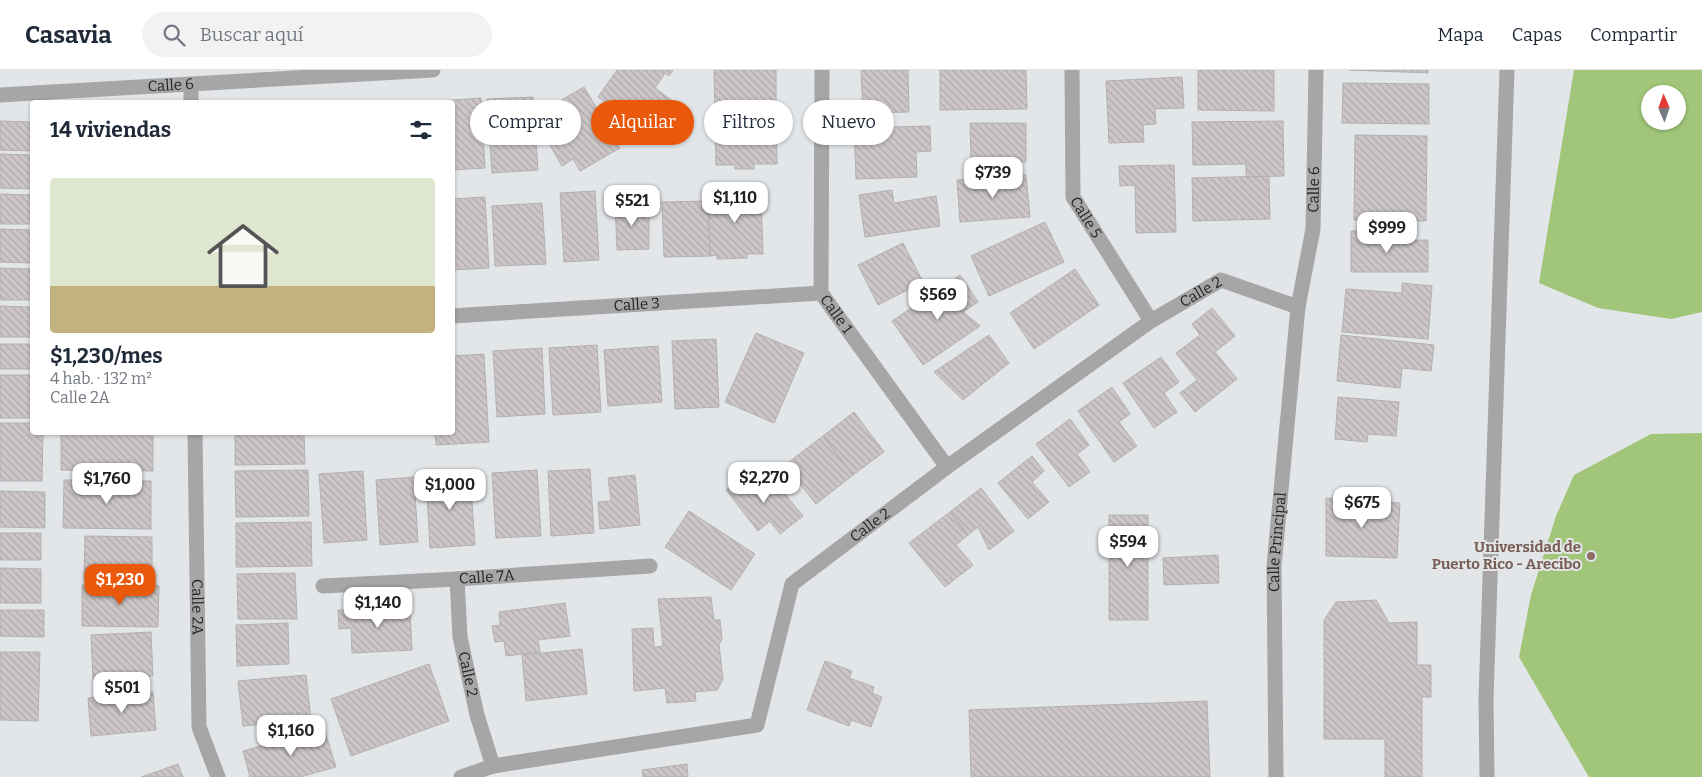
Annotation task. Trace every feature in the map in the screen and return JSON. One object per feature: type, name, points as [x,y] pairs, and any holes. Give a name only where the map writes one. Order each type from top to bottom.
[{"type":"street","name":"Calle 6","points":[[0,95],[433,70]]},
{"type":"street","name":"Calle 1","points":[[822,70],[821,293],[947,467]]},
{"type":"street","name":"Calle 5","points":[[1072,70],[1073,197],[1151,320]]},
{"type":"street","name":"Calle 6","points":[[1298,307],[1313,229],[1316,70]]},
{"type":"street","points":[[1487,777],[1487,689],[1507,70]]},
{"type":"street","points":[[191,84],[191,100]]},
{"type":"street","name":"Calle 2","points":[[461,777],[493,766],[757,725],[792,584],[947,467],[1151,320],[1221,280],[1298,307]]},
{"type":"street","name":"Calle 3","points":[[455,316],[821,293]]},
{"type":"street","name":"Calle Principal","points":[[1276,777],[1274,566],[1298,307]]},
{"type":"street","name":"Calle 2A","points":[[195,435],[199,727],[218,777]]},
{"type":"street","name":"Calle 7A","points":[[323,586],[650,566]]},
{"type":"street","name":"Calle 2","points":[[457,579],[460,637],[477,715],[493,766]]},
{"type":"green space","points":[[1574,70],[1702,70],[1702,312],[1671,319],[1598,308],[1539,283]]},
{"type":"green space","points":[[1702,433],[1702,777],[1589,777],[1519,657],[1531,595],[1556,516],[1574,475],[1651,434]]},
{"type":"building","points":[[617,70],[673,70],[669,76],[665,73],[655,88],[671,100],[602,100],[598,97]]},
{"type":"building","points":[[714,70],[776,70],[776,100],[715,100]]},
{"type":"building","points":[[861,70],[908,70],[909,112],[894,112],[894,100],[862,100]]},
{"type":"building","points":[[940,70],[1026,70],[1027,109],[940,110]]},
{"type":"building","points":[[1198,70],[1274,70],[1274,111],[1198,110]]},
{"type":"building","points":[[1349,70],[1428,70],[1428,73]]},
{"type":"building","points":[[1182,77],[1184,108],[1155,109],[1156,124],[1143,125],[1144,142],[1109,143],[1106,81]]},
{"type":"building","points":[[1343,83],[1429,84],[1429,124],[1342,123]]},
{"type":"building","points":[[584,87],[592,100],[591,145],[618,145],[620,148],[580,171],[573,159],[562,166],[550,145],[581,145],[581,100],[561,100]]},
{"type":"building","points":[[533,97],[533,100],[487,100]]},
{"type":"building","points":[[481,98],[481,100],[470,100],[470,145],[484,145],[485,168],[455,170],[455,100],[453,100]]},
{"type":"building","points":[[0,121],[30,122],[30,151],[0,150]]},
{"type":"building","points":[[1283,121],[1284,176],[1246,177],[1246,164],[1193,165],[1192,122]]},
{"type":"building","points":[[970,123],[1026,123],[1026,162],[971,162]]},
{"type":"building","points":[[930,126],[931,151],[916,152],[917,177],[856,179],[855,145],[894,145],[894,127]]},
{"type":"building","points":[[1355,135],[1427,136],[1426,221],[1354,220]]},
{"type":"building","points":[[490,145],[536,145],[538,170],[492,173]]},
{"type":"building","points":[[716,145],[777,145],[777,164],[754,164],[754,169],[735,169],[735,165],[716,165]]},
{"type":"building","points":[[0,154],[30,155],[30,189],[0,188]]},
{"type":"building","points":[[1174,165],[1176,232],[1136,233],[1135,185],[1120,186],[1119,166]]},
{"type":"building","points":[[1026,175],[1030,217],[960,222],[957,180]]},
{"type":"building","points":[[1269,176],[1270,219],[1193,221],[1192,178]]},
{"type":"building","points":[[732,186],[744,186],[744,198],[761,197],[763,254],[747,254],[747,258],[717,259],[717,255],[710,256],[708,190],[732,189]]},
{"type":"building","points":[[892,190],[894,203],[936,196],[940,226],[865,237],[859,195]]},
{"type":"building","points":[[595,191],[599,260],[564,262],[560,193]]},
{"type":"building","points":[[0,194],[30,195],[30,224],[0,224]]},
{"type":"building","points":[[485,197],[489,268],[455,270],[455,199]]},
{"type":"building","points":[[708,201],[710,256],[664,257],[662,202]]},
{"type":"building","points":[[542,203],[546,264],[495,266],[492,206]]},
{"type":"building","points":[[615,204],[649,204],[649,249],[617,250]]},
{"type":"building","points":[[1045,222],[1064,262],[989,296],[971,256]]},
{"type":"building","points":[[0,229],[30,230],[30,263],[0,262]]},
{"type":"building","points":[[1351,231],[1382,231],[1382,241],[1428,240],[1428,272],[1351,272]]},
{"type":"building","points":[[903,243],[923,282],[878,305],[858,265]]},
{"type":"building","points":[[0,268],[30,269],[30,300],[0,300]]},
{"type":"building","points":[[1075,269],[1099,305],[1034,349],[1010,313]]},
{"type":"building","points":[[960,275],[978,302],[963,312],[980,326],[923,365],[892,321]]},
{"type":"building","points":[[1402,283],[1432,286],[1428,339],[1342,332],[1346,289],[1402,293]]},
{"type":"building","points":[[0,306],[30,307],[30,337],[0,337]]},
{"type":"building","points":[[1212,308],[1235,336],[1215,352],[1237,379],[1195,412],[1180,393],[1197,380],[1176,353],[1200,335],[1192,324]]},
{"type":"building","points":[[756,333],[804,353],[774,423],[725,402]]},
{"type":"building","points":[[989,335],[1009,363],[963,400],[934,372]]},
{"type":"building","points":[[1341,335],[1434,345],[1431,371],[1402,368],[1400,388],[1337,381]]},
{"type":"building","points":[[716,339],[719,407],[675,409],[672,341]]},
{"type":"building","points":[[0,344],[30,344],[30,369],[0,369]]},
{"type":"building","points":[[597,345],[601,412],[553,415],[549,348]]},
{"type":"building","points":[[658,346],[662,402],[608,406],[604,350]]},
{"type":"building","points":[[542,348],[545,414],[497,417],[493,351]]},
{"type":"building","points":[[484,354],[489,442],[436,445],[435,435],[455,435],[455,356]]},
{"type":"building","points":[[1161,357],[1179,382],[1164,393],[1177,412],[1154,428],[1123,383]]},
{"type":"building","points":[[0,375],[30,375],[30,418],[0,418]]},
{"type":"building","points":[[1112,387],[1130,414],[1119,422],[1137,446],[1114,462],[1078,411]]},
{"type":"building","points":[[1338,397],[1399,402],[1396,436],[1368,434],[1367,442],[1335,439]]},
{"type":"building","points":[[854,412],[884,452],[853,475],[823,436]]},
{"type":"building","points":[[1070,419],[1089,445],[1077,454],[1090,472],[1069,487],[1036,444]]},
{"type":"building","points":[[0,423],[30,423],[30,435],[43,435],[42,481],[0,481]]},
{"type":"building","points":[[61,435],[153,435],[153,471],[61,470]]},
{"type":"building","points":[[235,435],[304,435],[305,464],[235,465]]},
{"type":"building","points":[[823,436],[853,475],[816,504],[785,465]]},
{"type":"building","points":[[1032,456],[1044,471],[1032,482],[1049,502],[1028,519],[998,483]]},
{"type":"building","points":[[590,469],[594,533],[551,536],[548,471]]},
{"type":"building","points":[[308,470],[309,516],[236,517],[235,471]]},
{"type":"building","points":[[537,470],[541,536],[496,538],[492,473]]},
{"type":"building","points":[[363,471],[367,540],[324,543],[319,474]]},
{"type":"building","points":[[750,471],[769,496],[780,488],[803,516],[780,534],[770,521],[758,531],[726,490]]},
{"type":"building","points":[[470,474],[475,545],[430,548],[426,477]]},
{"type":"building","points":[[635,475],[640,525],[600,529],[598,502],[611,501],[608,478]]},
{"type":"building","points":[[414,477],[418,542],[380,545],[376,480]]},
{"type":"building","points":[[64,480],[151,481],[151,529],[63,528]]},
{"type":"building","points":[[981,488],[1014,531],[989,550],[978,527],[968,535],[950,512]]},
{"type":"building","points":[[0,491],[45,492],[45,528],[0,527]]},
{"type":"building","points":[[1326,498],[1400,503],[1397,558],[1326,556]]},
{"type":"building","points":[[689,511],[755,554],[731,590],[665,547]]},
{"type":"building","points":[[950,512],[968,535],[956,545],[973,565],[945,587],[909,543]]},
{"type":"building","points":[[1109,515],[1148,515],[1148,620],[1109,620]]},
{"type":"building","points":[[311,522],[312,566],[236,567],[236,523]]},
{"type":"building","points":[[0,533],[41,533],[41,560],[0,560]]},
{"type":"building","points":[[85,536],[152,537],[152,579],[84,579]]},
{"type":"building","points":[[1218,555],[1219,583],[1164,585],[1163,558]]},
{"type":"building","points":[[0,568],[41,569],[41,603],[0,603]]},
{"type":"building","points":[[295,573],[297,619],[238,619],[237,574]]},
{"type":"building","points":[[82,585],[159,586],[158,627],[82,626]]},
{"type":"building","points":[[711,597],[714,620],[720,620],[722,639],[719,644],[723,679],[717,690],[695,692],[696,701],[667,703],[665,688],[634,691],[632,629],[653,628],[654,647],[663,646],[658,599]]},
{"type":"building","points":[[1376,600],[1389,623],[1417,622],[1417,665],[1431,665],[1431,697],[1422,697],[1422,777],[1385,777],[1385,739],[1324,739],[1324,620],[1336,602]]},
{"type":"building","points":[[565,603],[570,636],[538,640],[540,652],[506,656],[504,641],[495,642],[492,626],[500,625],[499,612]]},
{"type":"building","points":[[410,607],[412,650],[352,653],[351,628],[339,629],[338,610]]},
{"type":"building","points":[[0,610],[44,610],[44,637],[0,636]]},
{"type":"building","points":[[288,623],[289,664],[237,666],[236,625]]},
{"type":"building","points":[[151,632],[153,676],[93,679],[91,635]]},
{"type":"building","points":[[582,649],[587,694],[526,701],[522,655]]},
{"type":"building","points":[[0,652],[40,652],[38,721],[0,720]]},
{"type":"building","points":[[825,661],[852,671],[849,678],[874,687],[872,693],[882,697],[871,727],[851,720],[849,726],[807,710]]},
{"type":"building","points":[[429,664],[449,721],[351,756],[331,699]]},
{"type":"building","points":[[306,675],[311,720],[243,726],[238,681]]},
{"type":"building","points":[[153,692],[156,730],[91,736],[88,698]]},
{"type":"building","points":[[1207,701],[1210,777],[971,777],[969,710]]},
{"type":"building","points":[[324,728],[336,767],[300,777],[250,777],[243,751]]},
{"type":"building","points":[[178,764],[183,777],[141,777]]},
{"type":"building","points":[[687,764],[688,777],[643,777],[642,770]]},
{"type":"place","name":"Universidad de Puerto Rico - Arecibo","points":[[1591,556]]}]
